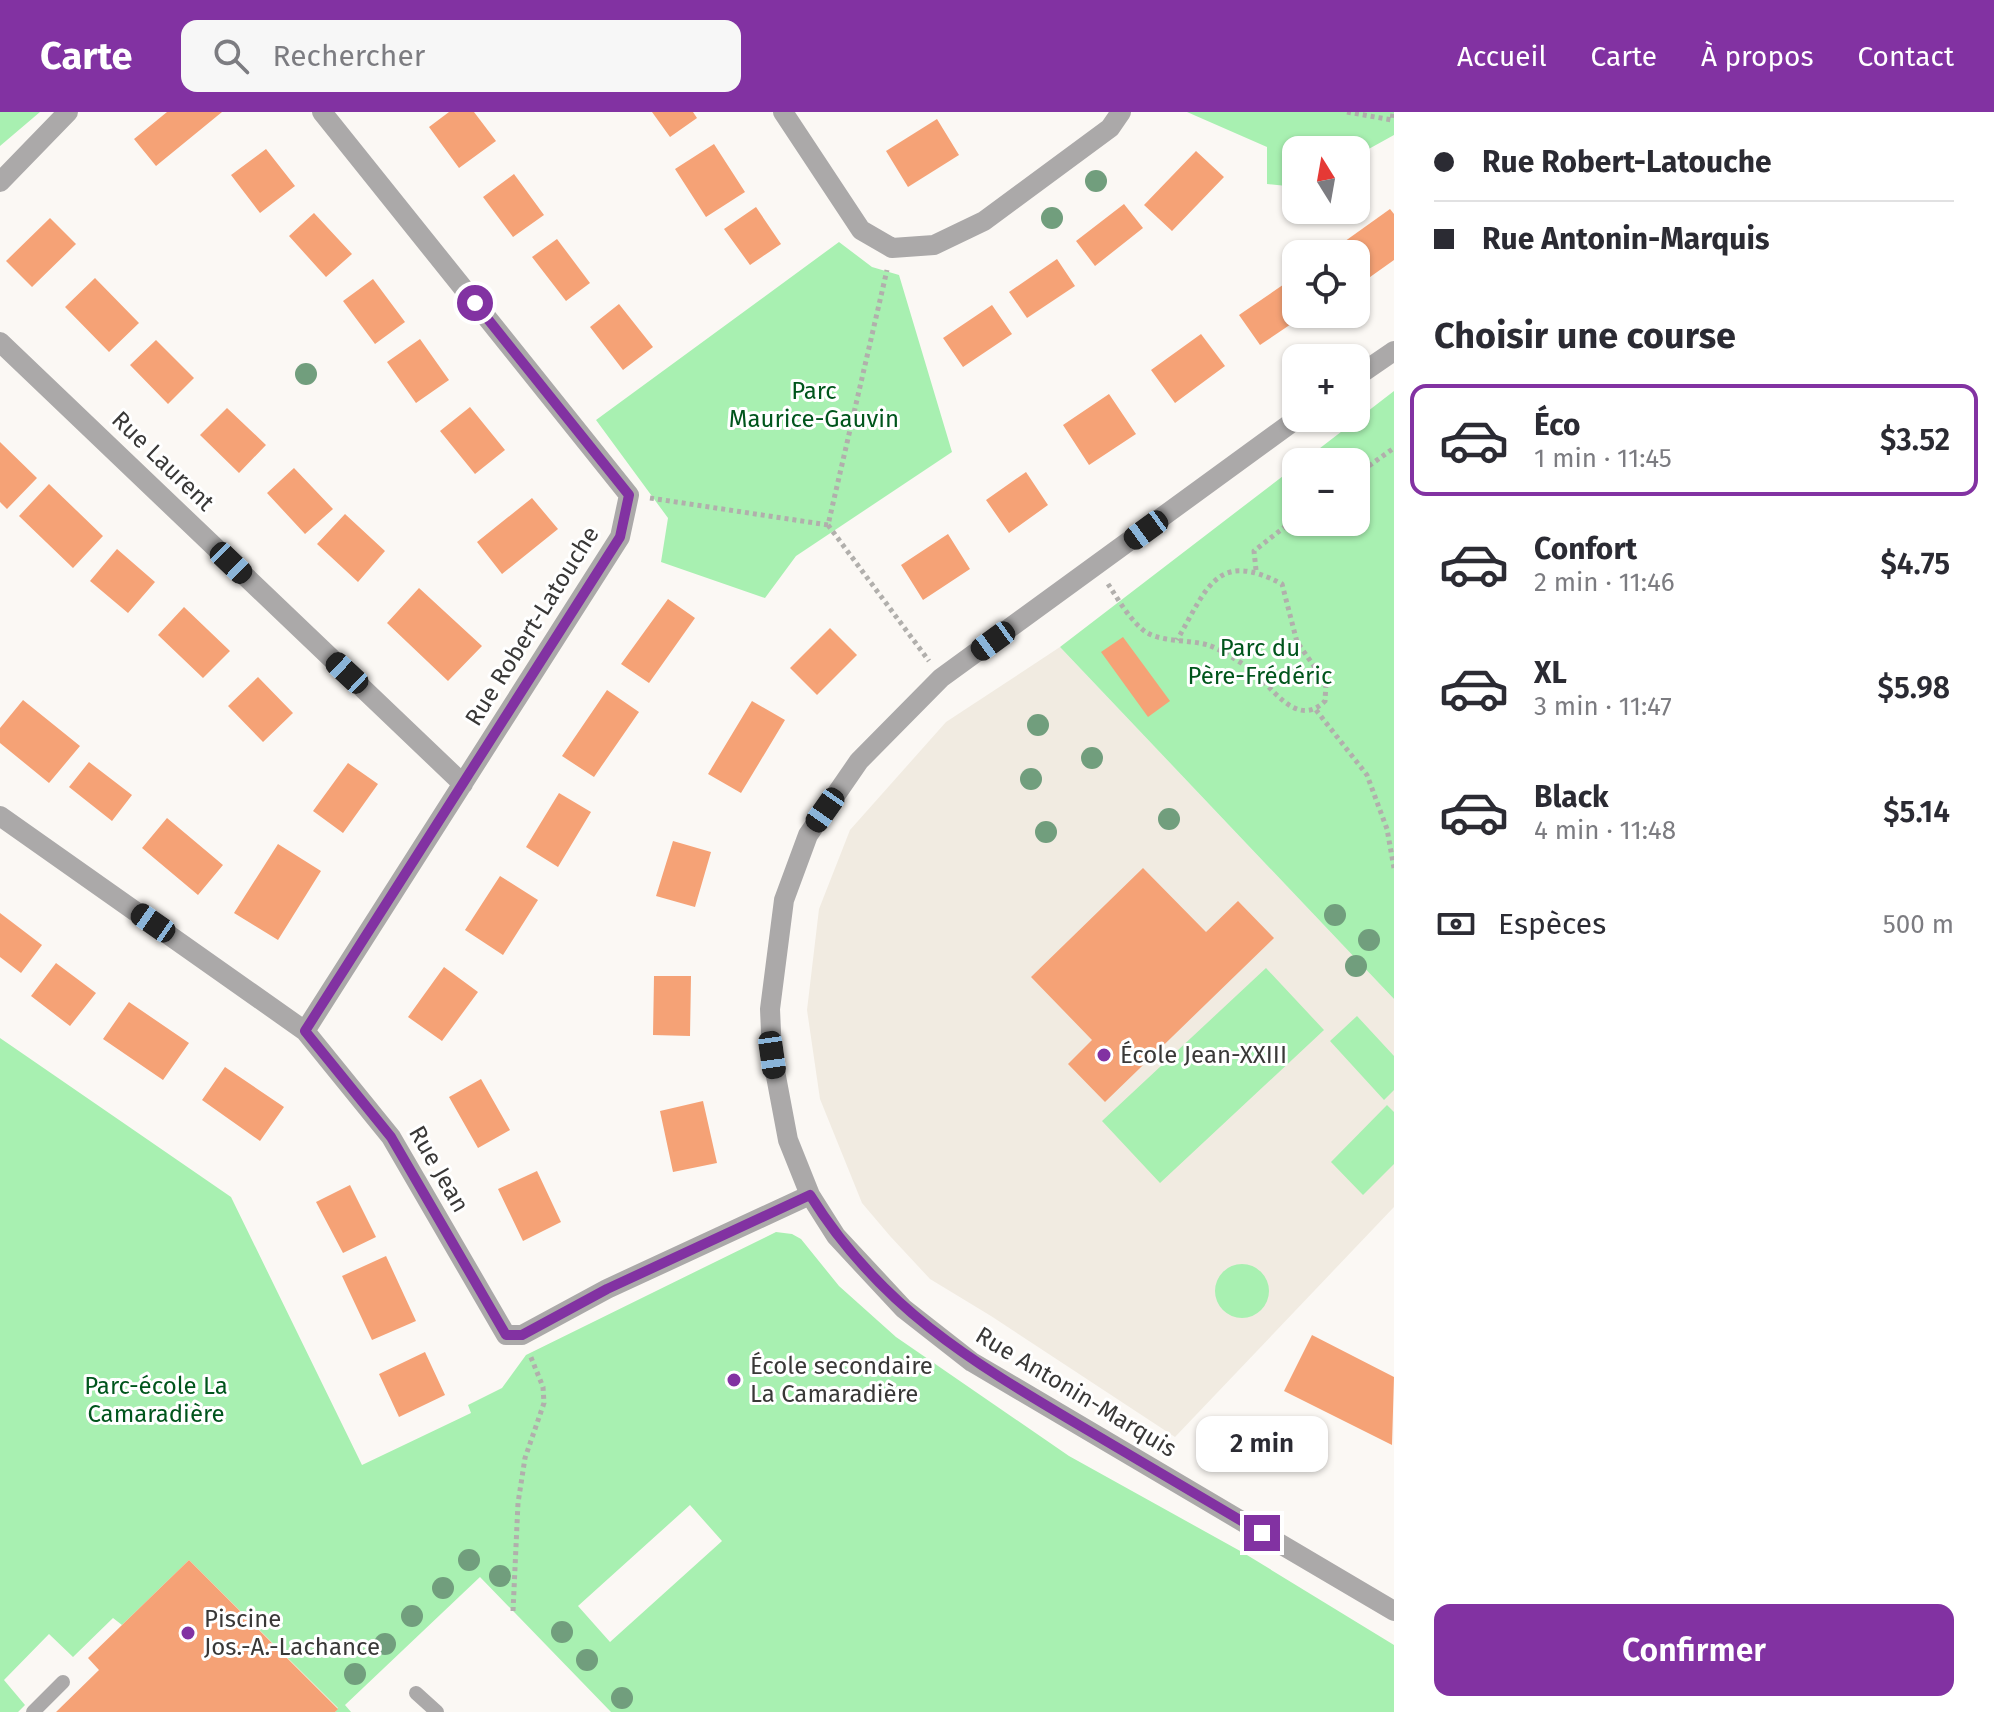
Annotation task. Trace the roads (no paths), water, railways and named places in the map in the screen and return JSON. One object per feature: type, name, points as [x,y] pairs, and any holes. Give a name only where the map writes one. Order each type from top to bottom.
[{"type":"street","points":[[0,182],[68,112]]},
{"type":"street","name":"Rue Robert-Latouche","points":[[305,1031],[620,537],[629,495],[322,112]]},
{"type":"street","points":[[783,112],[861,230],[892,248],[934,245],[984,221],[1110,128],[1121,112]]},
{"type":"street","name":"Rue Laurent","points":[[0,342],[463,784]]},
{"type":"street","points":[[1370,367],[1394,351]]},
{"type":"street","name":"Rue Antonin-Marquis","points":[[1282,430],[941,678],[859,761],[808,835],[784,900],[770,1009],[772,1055],[788,1140],[810,1195],[836,1236],[903,1308],[972,1362],[1394,1611]]},
{"type":"street","name":"Rue Jean","points":[[0,816],[305,1031],[391,1137],[506,1335],[522,1335],[607,1289],[810,1195]]},
{"type":"lane","points":[[33,1712],[63,1682]]},
{"type":"lane","points":[[416,1693],[437,1712]]},
{"type":"place","name":"École Jean-XXIII","points":[[1104,1055]]},
{"type":"place","name":"École secondaire La Camaradière","points":[[734,1380]]},
{"type":"place","name":"Piscine Jos.-A.-Lachance","points":[[188,1633]]},
{"type":"park label","name":"Parc Maurice-Gauvin","points":[[814,405]]},
{"type":"park label","name":"Parc du Père-Frédéric","points":[[1260,662]]},
{"type":"park label","name":"Parc-école La Camaradière","points":[[156,1400]]}]
